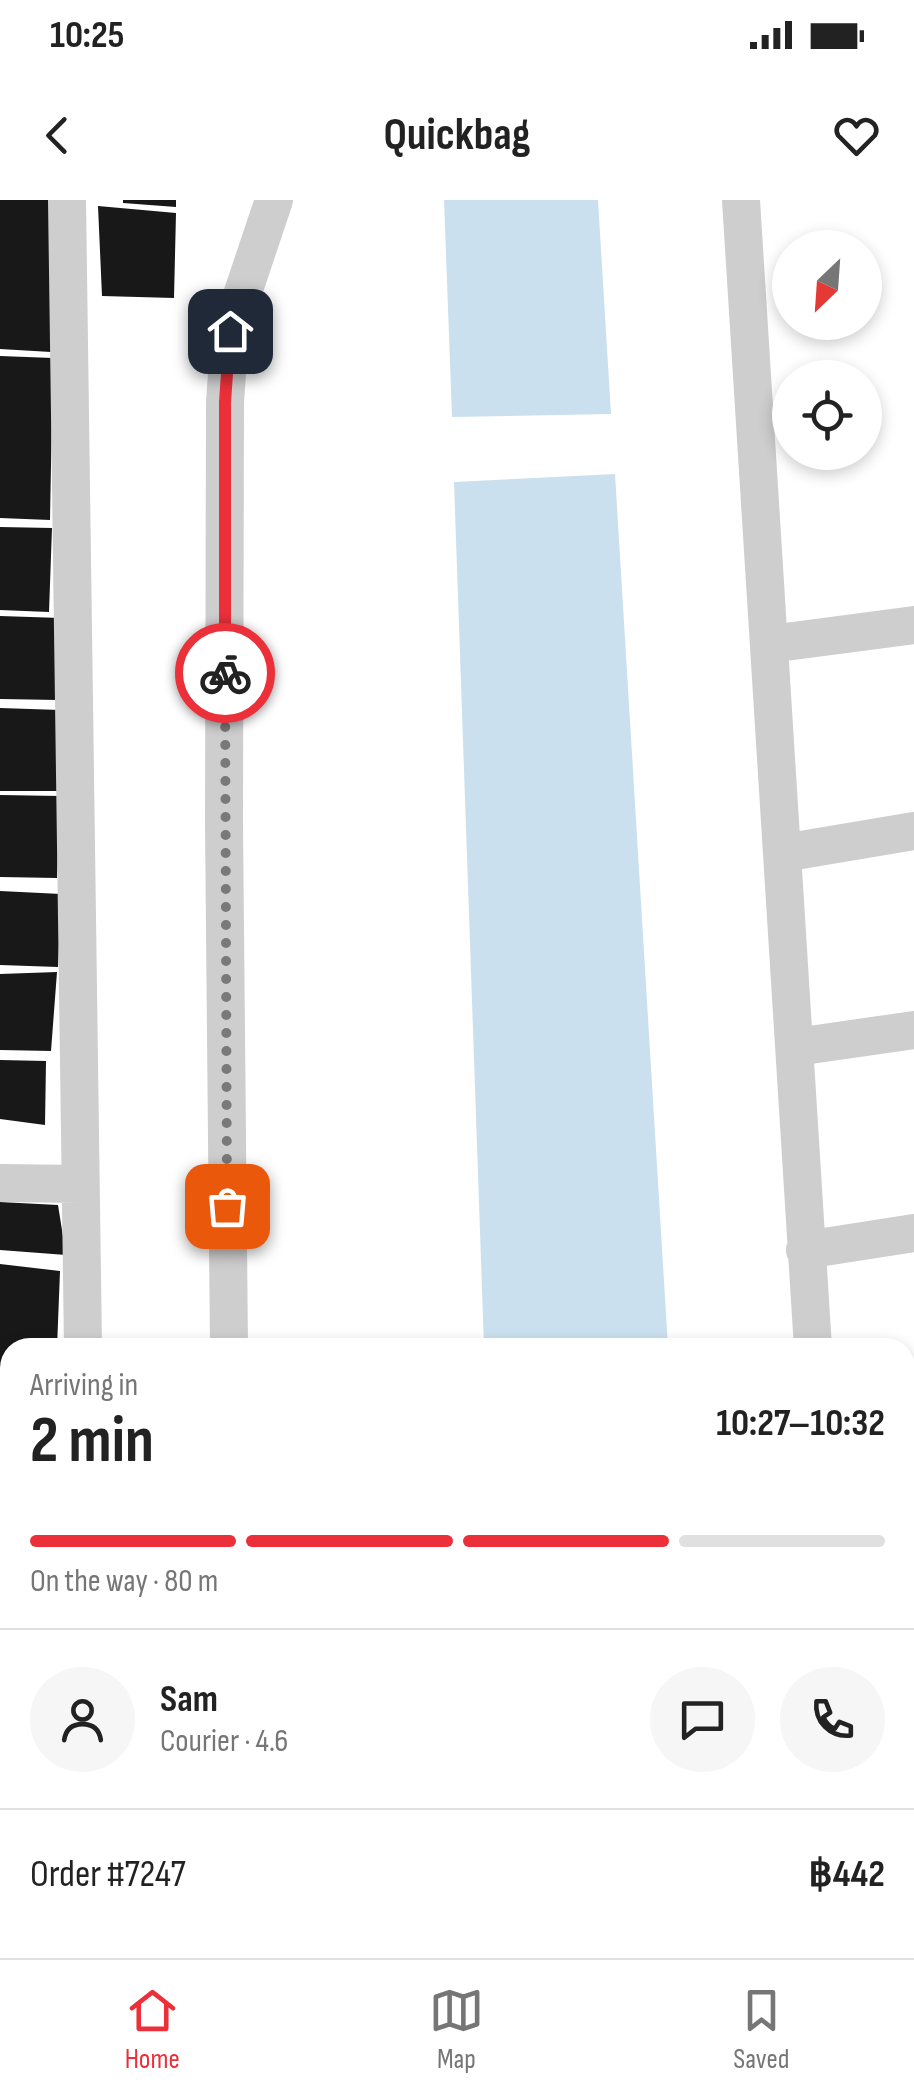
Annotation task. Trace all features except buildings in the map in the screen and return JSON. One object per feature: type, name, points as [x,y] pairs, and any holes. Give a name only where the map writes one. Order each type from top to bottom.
[{"type":"street","points":[[67,200],[83,1338]]},
{"type":"street","points":[[229,1338],[225,402],[230,331],[274,200]]},
{"type":"street","points":[[741,200],[811,1338]]},
{"type":"street","points":[[770,644],[914,625]]},
{"type":"street","points":[[783,853],[914,831]]},
{"type":"street","points":[[796,1047],[914,1030]]},
{"type":"street","points":[[0,1183],[80,1184]]},
{"type":"street","points":[[805,1250],[914,1233]]},
{"type":"water","points":[[444,200],[598,200],[611,414],[452,417]]},
{"type":"water","points":[[615,474],[667,1338],[484,1338],[454,482]]},
{"type":"way so far","points":[[225,673],[227,1206]]},
{"type":"route","points":[[225,673],[225,402],[230,331]]}]
